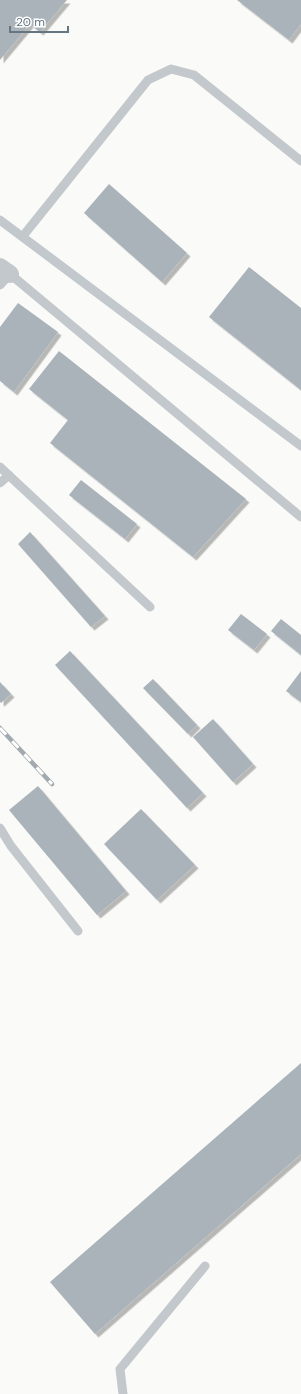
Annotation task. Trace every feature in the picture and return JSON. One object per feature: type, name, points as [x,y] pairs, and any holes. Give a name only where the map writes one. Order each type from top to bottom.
[{"type":"lane","points":[[23,236],[148,80],[172,69],[194,75],[300,159]]},
{"type":"lane","points":[[0,220],[301,446]]},
{"type":"lane","points":[[3,275],[301,517]]},
{"type":"lane","points":[[0,466],[150,607]]},
{"type":"lane","points":[[0,483],[9,475]]},
{"type":"lane","points":[[0,828],[11,846],[78,931]]},
{"type":"lane","points":[[123,1394],[120,1369],[205,1266]]},
{"type":"building","points":[[0,0],[67,0],[40,32],[30,24],[0,60]]},
{"type":"building","points":[[237,0],[301,0],[301,24],[289,40]]},
{"type":"building","points":[[109,184],[187,253],[162,282],[84,213]]},
{"type":"building","points":[[249,267],[301,308],[301,390],[209,317]]},
{"type":"building","points":[[18,303],[58,332],[14,392],[0,381],[0,327]]},
{"type":"building","points":[[59,351],[246,499],[193,557],[50,443],[68,420],[29,389]]},
{"type":"building","points":[[81,480],[137,524],[125,539],[69,495]]},
{"type":"building","points":[[30,532],[105,616],[91,627],[18,544]]},
{"type":"building","points":[[241,614],[267,634],[254,650],[228,630]]},
{"type":"building","points":[[281,619],[301,635],[301,655],[271,631]]},
{"type":"building","points":[[70,651],[203,793],[187,808],[55,665]]},
{"type":"building","points":[[301,671],[301,702],[286,691]]},
{"type":"building","points":[[153,679],[197,725],[188,734],[143,688]]},
{"type":"building","points":[[0,682],[11,694],[1,703],[0,702]]},
{"type":"building","points":[[213,719],[253,764],[233,782],[193,737]]},
{"type":"building","points":[[38,786],[126,891],[97,915],[9,810]]},
{"type":"building","points":[[141,809],[195,865],[157,900],[104,844]]},
{"type":"building","points":[[301,1063],[301,1154],[95,1334],[50,1282]]},
{"type":"railway","points":[[0,728],[52,784]]}]
